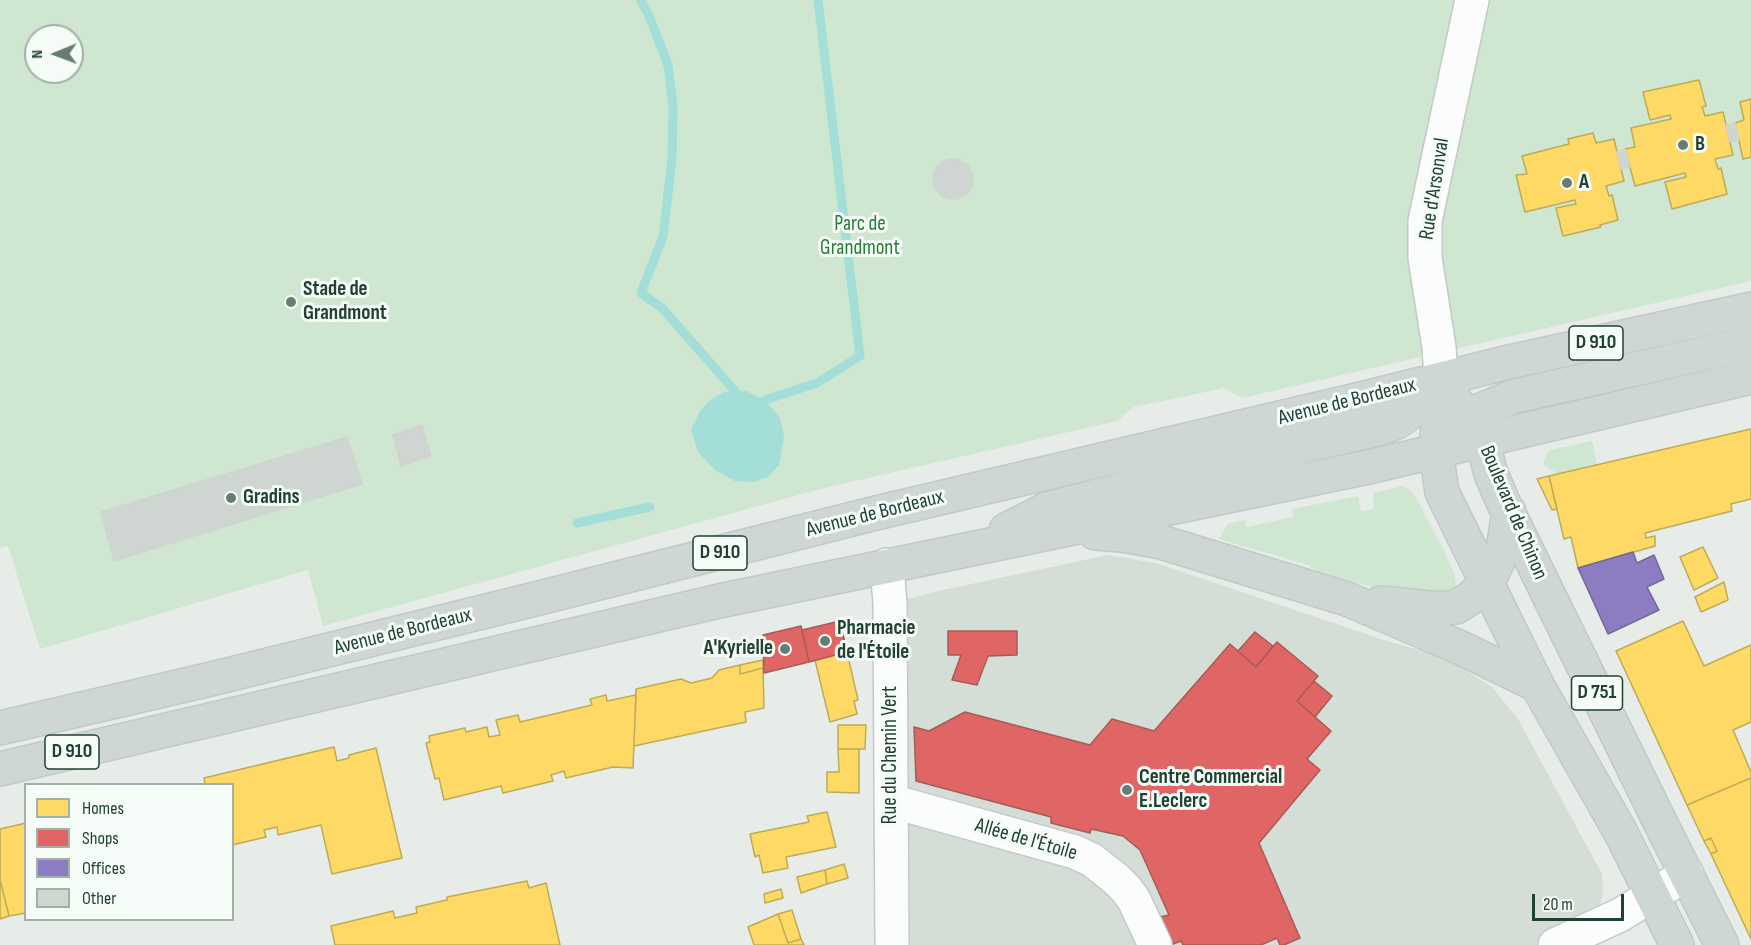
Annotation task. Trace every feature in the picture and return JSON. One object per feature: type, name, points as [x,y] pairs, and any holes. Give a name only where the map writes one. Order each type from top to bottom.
[{"type":"main road","name":"Avenue de Bordeaux","points":[[0,728],[485,612],[876,513],[1441,379],[1751,309]]},
{"type":"main road","points":[[1474,429],[1481,410],[1515,396],[1751,343]]},
{"type":"main road","name":"Avenue de Bordeaux","points":[[0,769],[564,636],[887,565],[1060,531],[1436,451],[1474,429],[1751,377]]},
{"type":"main road","name":"Boulevard de Chinon","points":[[1441,379],[1474,429],[1491,474],[1509,512],[1722,945]]},
{"type":"main road","name":"D 751","points":[[1441,379],[1436,451],[1442,492],[1537,685],[1621,833],[1677,945]]},
{"type":"main road","points":[[968,549],[1047,509],[1185,473],[1378,429],[1397,422],[1422,404],[1441,379]]},
{"type":"main road","points":[[1347,599],[1430,608],[1456,607],[1488,583],[1503,549],[1509,512]]},
{"type":"main road","points":[[1060,531],[1122,535],[1161,542],[1347,599],[1461,648],[1537,685]]},
{"type":"street","name":"Rue d'Arsonval","points":[[1441,379],[1439,347],[1425,258],[1425,221],[1472,0]]},
{"type":"street","name":"Rue du Chemin Vert","points":[[887,565],[890,604],[892,945]]},
{"type":"street","name":"Allée de l'Étoile","points":[[891,801],[1075,852],[1092,860],[1126,889],[1134,900],[1155,945]]},
{"type":"street","points":[[1555,945],[1620,915],[1687,874]]},
{"type":"shaded area","points":[[1108,555],[1156,563],[1390,642],[1438,655],[1492,687],[1518,719],[1602,874],[1603,890],[1596,926],[1555,945],[892,945],[890,604],[938,591]]},
{"type":"green space","name":"Parc de Grandmont","points":[[0,0],[1751,0],[1751,281],[1242,398],[1224,388],[1134,407],[1117,421],[820,489],[323,626],[308,570],[40,649],[8,546],[0,548]]},
{"type":"green space","points":[[1592,441],[1597,465],[1558,474],[1543,464],[1549,450]]},
{"type":"green space","points":[[1403,486],[1410,490],[1417,499],[1444,551],[1454,573],[1457,589],[1452,593],[1414,598],[1320,573],[1308,565],[1219,539],[1228,524],[1245,520],[1247,527],[1293,517],[1292,509],[1358,496],[1361,511],[1374,509],[1373,493]]},
{"type":"water","points":[[746,391],[765,400],[780,418],[784,436],[779,465],[768,477],[754,482],[735,481],[716,471],[698,452],[691,430],[700,411],[710,400],[724,392]]},
{"type":"building: Homes","name":"B","points":[[1699,80],[1706,106],[1702,107],[1705,116],[1723,112],[1733,155],[1715,159],[1718,169],[1721,168],[1727,194],[1672,209],[1665,182],[1686,177],[1685,173],[1635,186],[1625,149],[1635,147],[1631,128],[1671,119],[1670,115],[1650,120],[1643,92]]},
{"type":"building: Homes","points":[[1751,99],[1751,157],[1743,159],[1735,123],[1744,120],[1740,102]]},
{"type":"building: Homes","name":"A","points":[[1593,133],[1596,143],[1614,139],[1624,181],[1606,186],[1609,196],[1612,195],[1618,220],[1600,225],[1601,227],[1563,236],[1556,208],[1576,204],[1575,200],[1525,212],[1516,175],[1527,174],[1522,156],[1569,144],[1568,139]]},
{"type":"building: Homes","points":[[1751,429],[1751,499],[1731,504],[1732,511],[1645,533],[1646,538],[1655,536],[1655,546],[1578,568],[1571,537],[1564,539],[1549,476]]},
{"type":"building: Homes","points":[[1549,476],[1557,509],[1552,510],[1537,479]]},
{"type":"building: Homes","points":[[1703,547],[1718,578],[1694,590],[1680,557]]},
{"type":"building: Homes","points":[[1724,582],[1728,600],[1701,612],[1695,597]]},
{"type":"building: Homes","points":[[1683,621],[1704,666],[1751,645],[1751,722],[1733,730],[1751,772],[1751,778],[1687,805],[1616,651]]},
{"type":"building: Homes","points":[[847,652],[858,700],[854,701],[857,714],[830,722],[815,660]]},
{"type":"building: Homes","points":[[763,660],[763,668],[740,674],[740,665]]},
{"type":"building: Homes","points":[[740,665],[740,674],[763,668],[764,708],[745,712],[746,722],[634,746],[636,689],[681,679],[691,683],[712,678],[719,670]]},
{"type":"building: Homes","points":[[606,695],[607,701],[636,695],[633,768],[613,767],[566,778],[564,771],[551,775],[553,781],[503,793],[501,786],[444,800],[439,778],[435,779],[426,743],[430,742],[429,736],[465,728],[466,732],[487,727],[489,737],[500,735],[496,720],[518,715],[520,722],[592,705],[590,699]]},
{"type":"building: Homes","points":[[838,725],[866,725],[865,749],[838,749]]},
{"type":"building: Homes","points":[[334,747],[337,761],[349,758],[349,755],[376,748],[402,858],[332,874],[321,825],[278,835],[277,827],[264,830],[266,837],[234,845],[234,783],[205,783],[204,778]]},
{"type":"building: Homes","points":[[838,749],[859,749],[859,793],[827,792],[827,772],[839,772]]},
{"type":"building: Homes","points":[[1751,778],[1751,939],[1711,854],[1717,851],[1711,838],[1704,841],[1687,805]]},
{"type":"building: Homes","points":[[827,812],[836,847],[786,857],[788,868],[763,873],[759,855],[755,857],[750,834],[809,822],[807,816]]},
{"type":"building: Homes","points":[[24,823],[24,913],[9,916],[0,880],[0,829]]},
{"type":"building: Homes","points":[[1711,838],[1717,851],[1711,854],[1704,841]]},
{"type":"building: Homes","points":[[844,864],[848,878],[827,884],[825,870]]},
{"type":"building: Homes","points":[[825,870],[827,884],[801,893],[797,877]]},
{"type":"building: Homes","points":[[0,880],[9,916],[0,919]]},
{"type":"building: Homes","points":[[527,881],[529,888],[546,883],[560,945],[335,945],[331,926],[393,911],[395,918],[417,913],[416,907],[447,900],[447,897]]},
{"type":"building: Homes","points":[[781,889],[783,898],[765,903],[764,894]]},
{"type":"building: Homes","points":[[792,910],[801,939],[788,943],[778,914]]},
{"type":"building: Homes","points":[[778,914],[788,943],[801,939],[804,945],[754,945],[748,927]]},
{"type":"building: Shops","name":"Pharmacie de l'Étoile","points":[[840,621],[847,652],[809,662],[802,630]]},
{"type":"building: Shops","name":"A'Kyrielle","points":[[801,626],[809,662],[764,673],[763,635]]},
{"type":"building: Shops","points":[[948,631],[1017,631],[1017,655],[988,656],[977,685],[952,680],[961,655],[948,655]]},
{"type":"building: Shops","points":[[1255,632],[1273,646],[1256,667],[1238,651]]},
{"type":"building: Shops","name":"Centre Commercial E.Leclerc","points":[[1277,642],[1318,676],[1297,701],[1331,731],[1307,759],[1320,770],[1259,843],[1300,938],[1284,945],[1280,945],[1277,938],[1261,945],[1183,945],[1181,941],[1173,944],[1160,917],[1169,915],[1140,850],[1123,836],[1091,829],[1090,833],[1051,823],[1051,817],[916,781],[914,727],[929,731],[965,712],[1090,745],[1112,719],[1154,731],[1230,644],[1256,667]]},
{"type":"building: Shops","points":[[1314,681],[1332,696],[1315,717],[1297,701]]},
{"type":"building: Offices","points":[[1633,552],[1637,563],[1654,555],[1664,579],[1647,587],[1659,610],[1608,634],[1578,568]]},
{"type":"building: Other","points":[[1735,123],[1739,140],[1730,142],[1726,125]]},
{"type":"building: Other","points":[[1625,149],[1630,167],[1621,169],[1617,152]]},
{"type":"building: Other","points":[[953,159],[967,165],[973,179],[967,193],[953,199],[939,193],[933,179],[939,165]]},
{"type":"building: Other","points":[[422,425],[431,456],[401,466],[393,435]]},
{"type":"building: Other","name":"Gradins","points":[[347,437],[362,484],[114,561],[101,512]]},
{"type":"waterway","points":[[641,0],[668,65],[673,107],[672,159],[663,237],[641,293],[662,308],[735,391]]},
{"type":"waterway","points":[[765,400],[817,383],[860,356],[818,0]]},
{"type":"waterway","points":[[577,523],[650,507]]},
{"type":"place","name":"B","points":[[1683,145]]},
{"type":"place","name":"A","points":[[1567,183]]},
{"type":"place","name":"Stade de Grandmont","points":[[291,302]]},
{"type":"place","name":"Gradins","points":[[231,498]]},
{"type":"place","name":"Pharmacie de l'Étoile","points":[[825,641]]},
{"type":"place","name":"A'Kyrielle","points":[[785,649]]},
{"type":"place","name":"Centre Commercial E.Leclerc","points":[[1127,790]]}]
